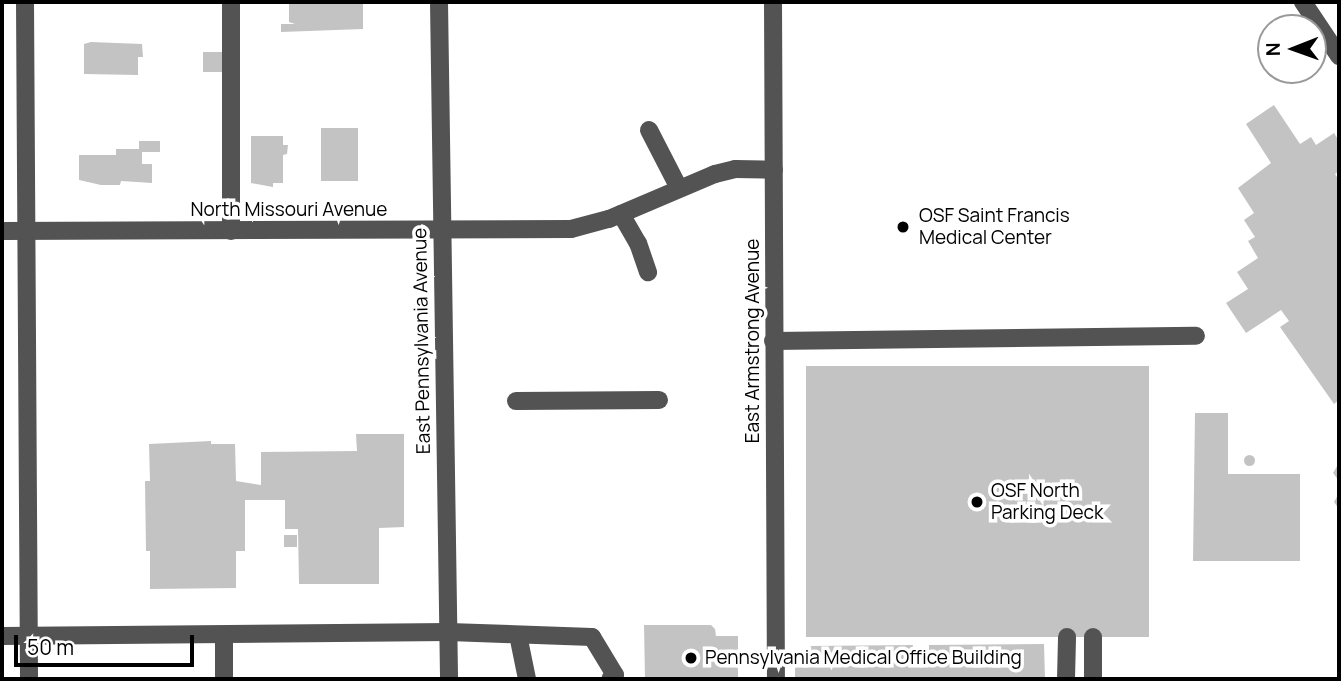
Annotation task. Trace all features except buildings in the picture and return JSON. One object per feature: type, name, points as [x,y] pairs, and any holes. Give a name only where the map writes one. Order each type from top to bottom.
[{"type":"street","points":[[25,2],[29,679]]},
{"type":"street","points":[[231,2],[231,231]]},
{"type":"street","name":"East Pennsylvania Avenue","points":[[439,2],[440,231],[449,679]]},
{"type":"street","name":"East Armstrong Avenue","points":[[773,2],[775,679]]},
{"type":"street","points":[[1303,2],[1339,56]]},
{"type":"street","points":[[649,130],[678,188]]},
{"type":"street","name":"North Missouri Avenue","points":[[2,232],[572,229],[621,214],[678,188],[736,169],[774,170]]},
{"type":"street","points":[[621,214],[638,243],[648,272]]},
{"type":"street","points":[[773,341],[1196,337]]},
{"type":"street","points":[[516,401],[659,400]]},
{"type":"street","points":[[2,636],[449,632],[592,637],[615,675],[610,679]]},
{"type":"street","points":[[223,635],[224,679]]},
{"type":"street","points":[[518,635],[527,679]]},
{"type":"street","points":[[1066,679],[1067,637]]},
{"type":"street","points":[[1093,637],[1093,679]]},
{"type":"place","name":"OSF Saint Francis Medical Center","points":[[903,227]]},
{"type":"place","name":"OSF North Parking Deck","points":[[977,502]]},
{"type":"place","name":"Pennsylvania Medical Office Building","points":[[691,658]]}]
